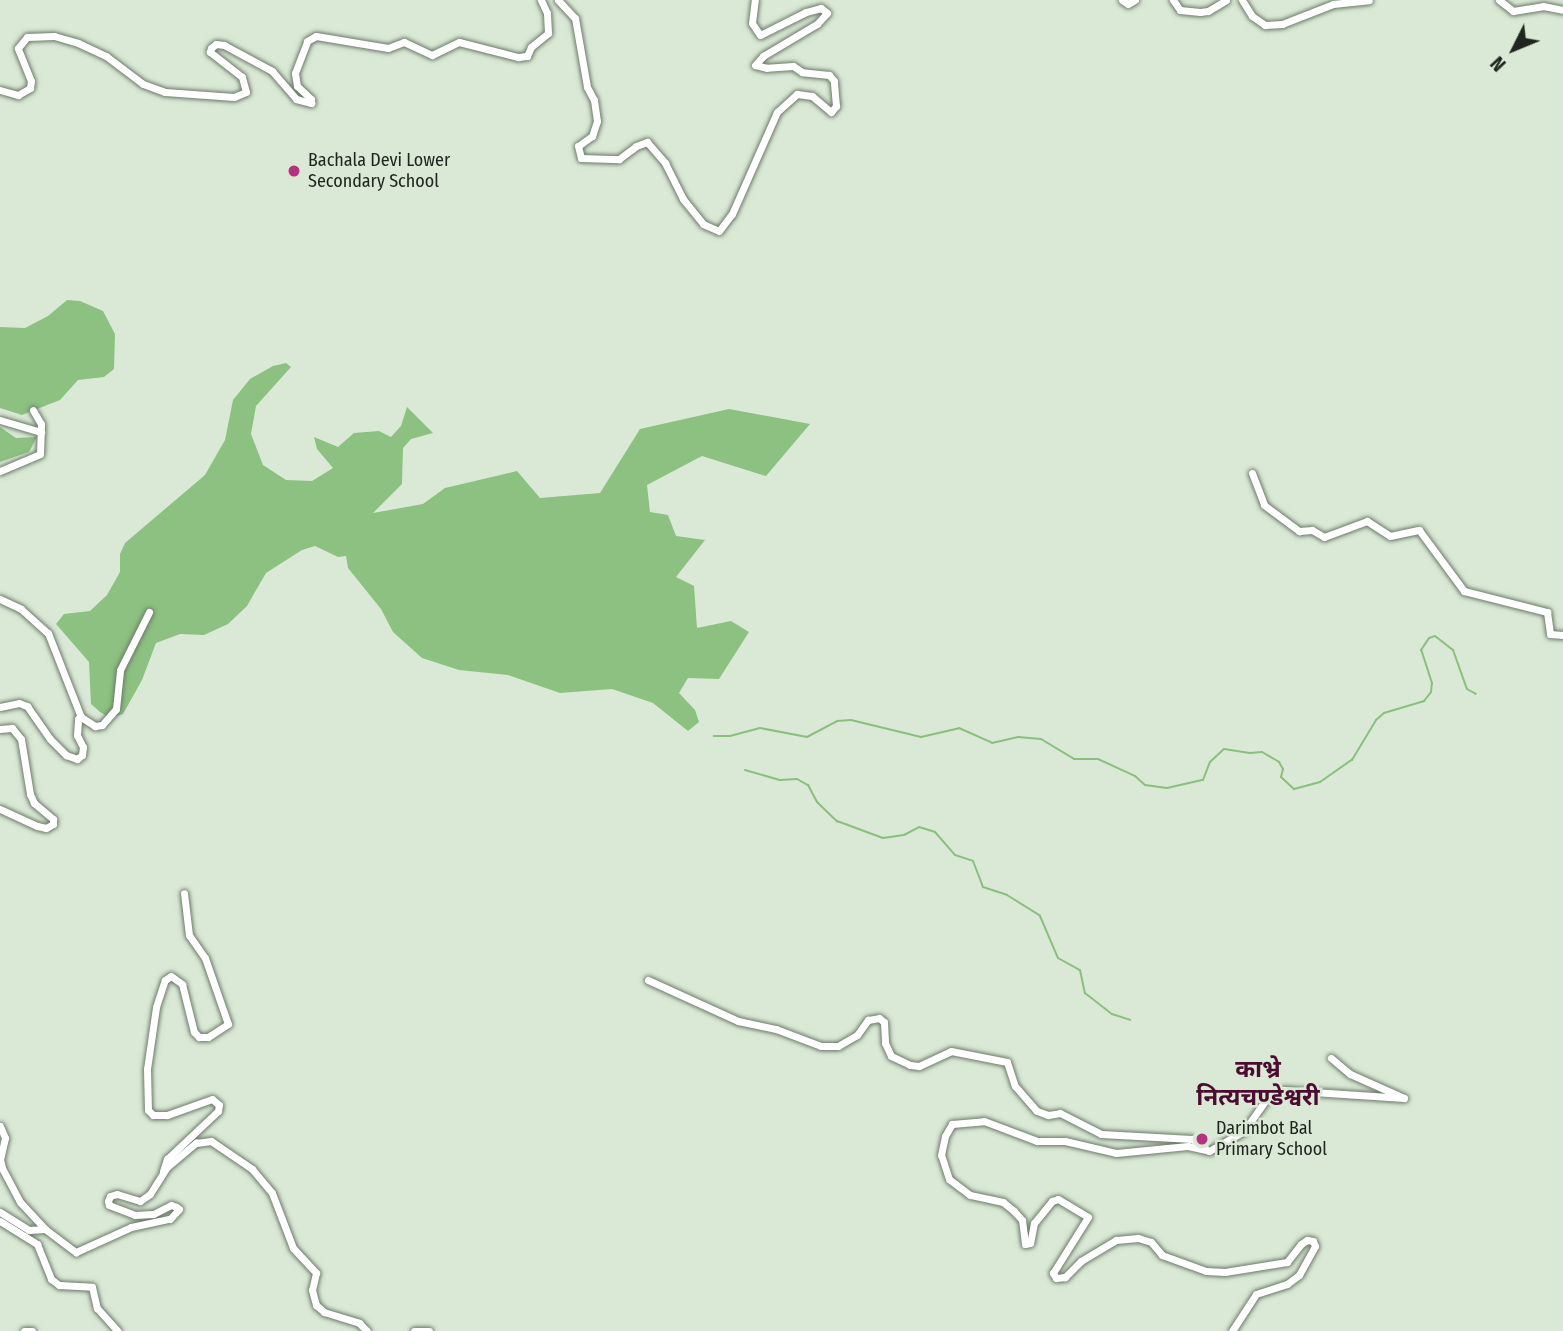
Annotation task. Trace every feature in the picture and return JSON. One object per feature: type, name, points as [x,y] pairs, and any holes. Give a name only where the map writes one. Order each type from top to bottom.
[{"type":"street","points":[[0,90],[18,95],[30,88],[31,81],[18,48],[27,37],[54,36],[71,40],[106,56],[143,85],[166,92],[234,97],[246,92],[242,77],[210,52],[216,44],[224,45],[272,71],[296,99],[311,103],[311,99],[297,86],[295,73],[307,41],[316,36],[388,48],[404,42],[432,55],[459,41],[518,57],[527,56],[531,47],[548,33],[547,13],[541,0]]},
{"type":"street","points":[[558,0],[575,18],[587,86],[594,100],[597,121],[592,136],[578,146],[581,158],[611,161],[647,142],[665,163],[682,200],[703,224],[719,231],[732,214],[777,112],[797,94],[812,96],[831,112],[836,106],[834,81],[829,75],[802,72],[793,66],[767,68],[755,65],[763,56],[817,24],[827,13],[821,9],[806,12],[760,35],[752,23],[751,14],[755,0]]},
{"type":"street","points":[[1122,0],[1128,4],[1135,0]]},
{"type":"street","points":[[1173,0],[1180,10],[1200,12],[1208,11],[1226,0]]},
{"type":"street","points":[[1242,0],[1252,16],[1265,25],[1282,24],[1333,4],[1369,0]]},
{"type":"street","points":[[1499,0],[1513,10],[1543,6],[1563,10]]},
{"type":"street","points":[[0,471],[40,454],[41,424],[33,410]]},
{"type":"street","points":[[0,420],[41,432]]},
{"type":"street","points":[[1252,473],[1264,505],[1299,531],[1312,530],[1324,537],[1367,521],[1390,536],[1419,530],[1464,591],[1546,612],[1550,634],[1563,635]]},
{"type":"street","points":[[0,598],[21,609],[48,633],[81,717],[95,726],[102,725],[116,709],[120,670],[149,612]]},
{"type":"street","points":[[0,707],[19,703],[27,706],[50,739],[66,755],[77,759],[82,755],[76,724],[81,717]]},
{"type":"street","points":[[0,729],[12,728],[21,739],[30,794],[34,803],[53,819],[53,824],[46,828],[37,826],[0,809]]},
{"type":"street","points":[[162,1175],[167,1159],[212,1117],[219,1105],[212,1099],[167,1115],[153,1115],[148,1110],[147,1069],[156,1007],[165,981],[171,976],[182,984],[194,1032],[199,1037],[208,1037],[228,1024],[205,958],[189,935],[184,893]]},
{"type":"street","points":[[648,980],[738,1021],[776,1029],[821,1046],[838,1046],[857,1035],[869,1020],[879,1018],[884,1022],[885,1043],[891,1056],[909,1065],[919,1066],[951,1051],[1007,1062],[1015,1086],[1037,1111],[1048,1115],[1060,1113],[1101,1133],[1192,1139],[1209,1151]]},
{"type":"street","points":[[1232,1331],[1256,1294],[1287,1284],[1299,1275],[1315,1246],[1313,1241],[1307,1240],[1301,1244],[1287,1262],[1225,1272],[1206,1271],[1162,1255],[1151,1242],[1138,1238],[1116,1240],[1081,1261],[1065,1277],[1056,1278],[1053,1273],[1088,1217],[1058,1199],[1052,1201],[1034,1223],[1030,1243],[1025,1244],[1022,1220],[1014,1210],[1003,1202],[970,1195],[957,1187],[944,1169],[941,1155],[945,1136],[951,1124],[984,1121],[1037,1141],[1065,1141],[1116,1153],[1188,1146],[1209,1151],[1244,1131],[1266,1100],[1283,1090],[1404,1098],[1350,1074],[1331,1058]]},
{"type":"street","points":[[0,1126],[5,1138],[0,1159],[2,1168],[20,1202],[45,1229],[76,1252],[131,1227],[170,1220],[179,1209],[172,1205],[153,1214],[135,1215],[109,1205],[108,1201],[110,1196],[117,1194],[140,1201],[150,1194],[167,1167],[203,1140],[211,1141],[252,1169],[280,1207],[293,1248],[316,1273],[313,1290],[316,1305],[324,1312],[359,1323],[367,1331]]},
{"type":"street","points":[[0,1212],[29,1230],[45,1229]]},
{"type":"street","points":[[0,1221],[37,1244],[51,1279],[59,1285],[92,1287],[97,1308],[118,1331]]},
{"type":"street","points":[[24,1331],[32,1331]]},
{"type":"street","points":[[414,1331],[429,1331]]},
{"type":"green space","points":[[67,300],[80,301],[103,311],[115,334],[114,369],[104,377],[78,380],[60,400],[22,415],[0,408],[0,327],[25,328],[48,316]]},
{"type":"green space","points":[[286,363],[291,367],[256,406],[251,434],[263,465],[286,480],[312,481],[333,468],[317,449],[314,437],[338,447],[354,433],[379,431],[391,437],[401,426],[407,407],[433,433],[411,439],[403,448],[402,484],[373,513],[423,504],[445,488],[517,471],[540,498],[600,493],[640,429],[729,409],[810,424],[766,476],[702,456],[647,485],[650,512],[668,515],[676,536],[705,540],[676,577],[694,586],[697,628],[731,621],[749,632],[719,679],[688,678],[679,693],[695,710],[699,722],[688,731],[653,703],[612,689],[560,693],[508,675],[459,670],[422,658],[393,632],[381,609],[348,568],[346,556],[338,557],[315,546],[302,550],[266,573],[247,606],[228,624],[204,635],[180,634],[156,643],[142,680],[123,714],[110,718],[100,712],[91,704],[89,662],[56,624],[64,614],[90,611],[107,595],[120,572],[120,554],[125,543],[205,475],[225,440],[233,400],[250,379],[273,366]]},
{"type":"green space","points":[[0,427],[16,438],[37,437],[29,452],[0,462]]},
{"type":"waterway","points":[[714,736],[730,736],[760,728],[807,737],[837,721],[851,720],[921,737],[959,728],[992,743],[1018,737],[1041,739],[1074,759],[1098,759],[1135,776],[1145,785],[1167,788],[1203,780],[1210,762],[1224,749],[1262,752],[1279,762],[1283,769],[1281,777],[1294,789],[1320,782],[1352,760],[1376,720],[1384,713],[1424,701],[1431,692],[1432,683],[1421,650],[1429,638],[1435,636],[1453,650],[1467,689],[1476,694]]},
{"type":"waterway","points":[[745,770],[780,780],[797,779],[808,785],[817,802],[837,821],[883,838],[904,835],[919,827],[935,832],[955,855],[973,861],[983,887],[1007,895],[1040,916],[1058,958],[1080,970],[1085,993],[1112,1014],[1130,1020]]},
{"type":"place","name":"Bachala Devi Lower Secondary School","points":[[294,171]]},
{"type":"place","name":"Darimbot Bal Primary School","points":[[1202,1139]]},
{"type":"district","name":"काभ्रे नित्यचण्डेश्वरी","points":[[1258,1084]]}]
